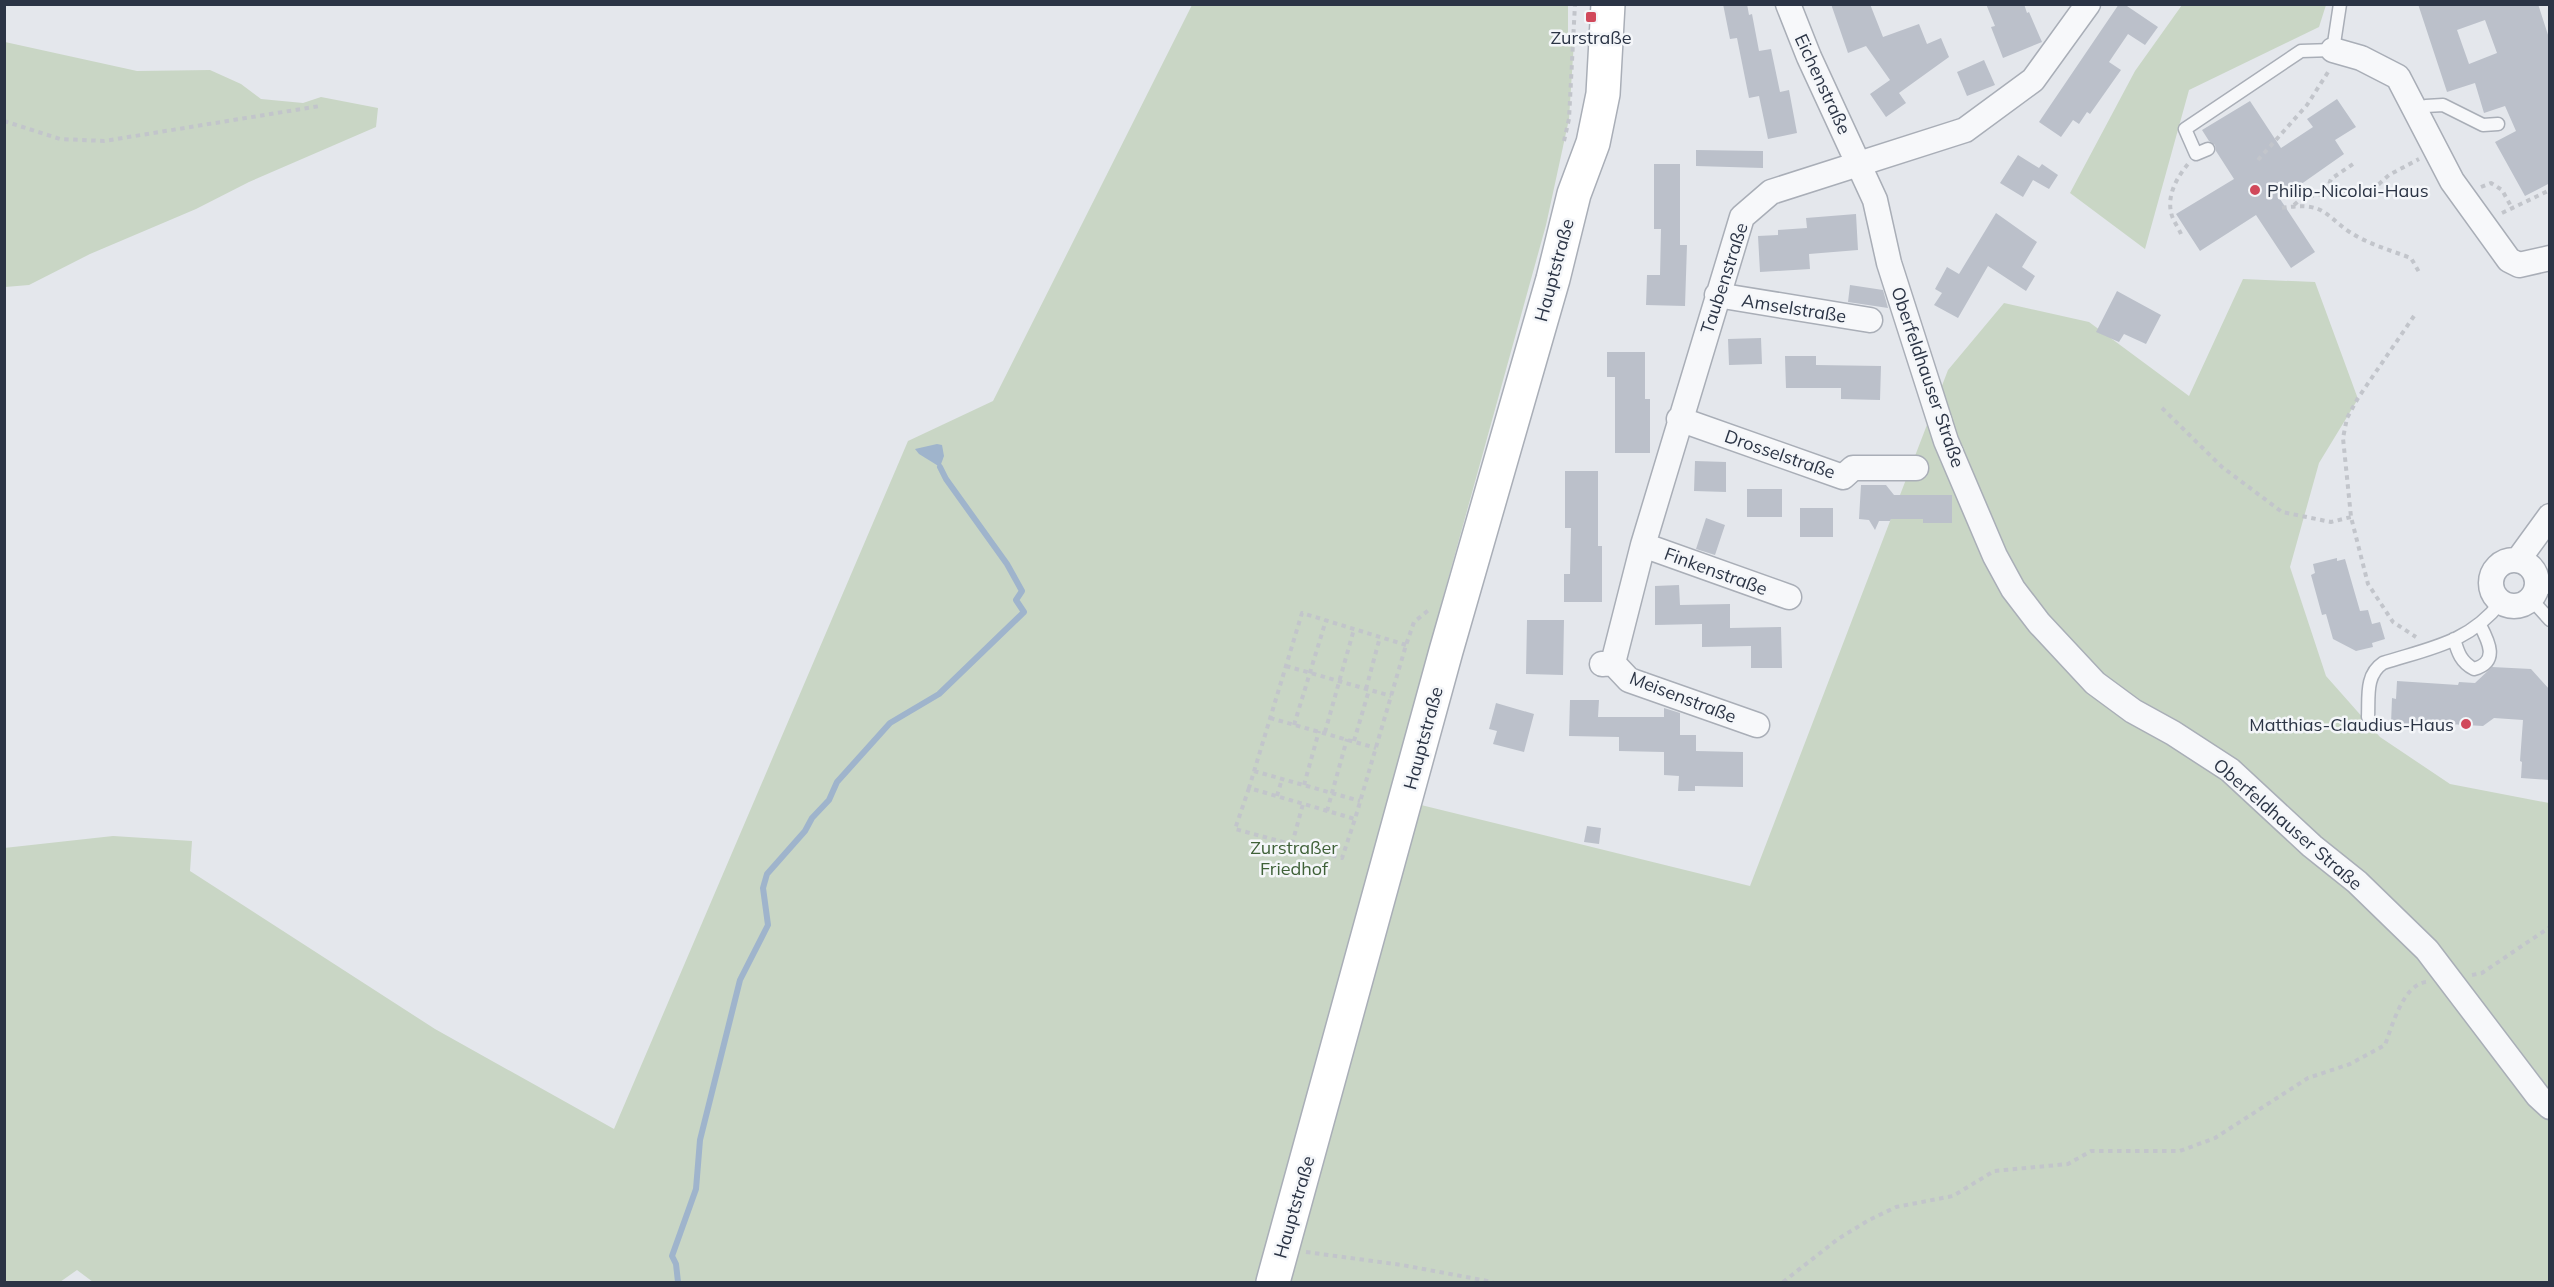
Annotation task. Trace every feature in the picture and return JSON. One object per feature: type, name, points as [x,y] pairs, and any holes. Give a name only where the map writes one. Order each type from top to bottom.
[{"type":"main road","name":"Hauptstraße","points":[[1574,194],[1575,154],[1585,97],[1592,4]]},
{"type":"main road","name":"Hauptstraße","points":[[1273,1282],[1443,662],[1553,279],[1574,194],[1593,143],[1603,94],[1608,4]]},
{"type":"street","name":"Eichenstraße","points":[[1788,4],[1809,57],[1860,163]]},
{"type":"street","name":"Taubenstraße","points":[[1608,664],[1679,419],[1742,217],[1771,192],[1965,130],[2033,80],[2075,11]]},
{"type":"street","points":[[2335,51],[2361,58],[2398,78],[2462,197],[2509,260],[2518,266],[2550,258]]},
{"type":"street","name":"Oberfeldhauser Straße","points":[[1860,163],[1875,200],[1889,263],[1946,441],[1998,563],[2030,613],[2095,683],[2114,699],[2173,733],[2230,770],[2412,935],[2427,950],[2479,1016],[2538,1096],[2550,1107]]},
{"type":"street","name":"Amselstraße","points":[[1717,295],[1870,320]]},
{"type":"street","name":"Drosselstraße","points":[[1679,419],[1843,477],[1853,468],[1916,468]]},
{"type":"street","points":[[2518,560],[2550,516]]},
{"type":"street","name":"Finkenstraße","points":[[1643,545],[1790,597]]},
{"type":"street","points":[[2518,560],[2528,564],[2534,572],[2539,591],[2523,605],[2513,607],[2501,603],[2492,590],[2493,573],[2503,562],[2518,560]]},
{"type":"street","name":"Meisenstraße","points":[[1608,664],[1629,680],[1757,725]]},
{"type":"lane","points":[[2202,151],[2185,129],[2301,51],[2335,51],[2340,4]]},
{"type":"lane","points":[[2415,111],[2426,106],[2443,105],[2483,125],[2498,124]]},
{"type":"lane","points":[[2539,591],[2550,620]]},
{"type":"lane","points":[[2368,717],[2370,675],[2375,668],[2383,663],[2466,635],[2489,618],[2501,603]]},
{"type":"lane","points":[[2454,639],[2457,653],[2464,664],[2474,669],[2482,667],[2489,658],[2490,642],[2480,625]]},
{"type":"path","points":[[2258,160],[2307,105],[2325,78],[2335,51]]},
{"type":"path","points":[[4,121],[60,139],[104,141],[320,106]]},
{"type":"path","points":[[2181,234],[2171,212],[2171,195],[2179,175],[2202,151]]},
{"type":"path","points":[[2292,207],[2302,198],[2326,193],[2370,189],[2408,164],[2436,151]]},
{"type":"path","points":[[2326,193],[2331,179],[2356,162]]},
{"type":"path","points":[[2462,197],[2491,183],[2502,190],[2512,208]]},
{"type":"path","points":[[2500,214],[2550,190]]},
{"type":"path","points":[[2282,208],[2315,207],[2361,239],[2411,258],[2419,272]]},
{"type":"path","points":[[2414,316],[2358,398],[2347,418],[2343,438],[2351,517],[2368,584],[2393,622],[2432,647]]},
{"type":"path","points":[[2162,408],[2222,467],[2282,512],[2331,522],[2351,517]]},
{"type":"path","points":[[1406,645],[1302,613],[1235,829],[1342,858],[1414,622],[1436,605]]},
{"type":"path","points":[[1294,724],[1326,620]]},
{"type":"path","points":[[1304,785],[1354,629]]},
{"type":"path","points":[[1354,741],[1380,637]]},
{"type":"path","points":[[1286,666],[1391,696]]},
{"type":"path","points":[[1270,718],[1376,748]]},
{"type":"path","points":[[1327,811],[1347,739]]},
{"type":"path","points":[[1254,771],[1360,801]]},
{"type":"path","points":[[1277,796],[1282,779]]},
{"type":"path","points":[[1249,788],[1354,819]]},
{"type":"path","points":[[1292,844],[1303,804]]},
{"type":"path","points":[[1783,1282],[1838,1239],[1869,1220],[1896,1207],[1953,1196],[1994,1171],[2067,1164],[2091,1151],[2180,1151],[2215,1138],[2308,1078],[2350,1064],[2385,1045],[2402,1002],[2420,983],[2482,973],[2550,927]]},
{"type":"path","points":[[1282,1244],[1310,1253],[1371,1260],[1493,1282]]},
{"type":"green space","name":"Zurstraßer Friedhof","points":[[1192,5],[1568,5],[1568,34],[1574,41],[1569,119],[1546,225],[1439,612],[1446,651],[1417,804],[1750,886],[1948,370],[2004,303],[2089,322],[2189,396],[2243,279],[2315,282],[2358,399],[2319,463],[2290,567],[2326,676],[2380,737],[2450,784],[2549,803],[2549,1282],[93,1282],[77,1270],[60,1282],[5,1282],[4,848],[113,836],[192,841],[190,871],[435,1029],[614,1129],[908,441],[993,401]]},
{"type":"green space","points":[[2182,5],[2326,5],[2319,27],[2189,90],[2145,249],[2070,193],[2135,71]]},
{"type":"green space","points":[[5,42],[137,71],[210,70],[241,84],[261,99],[303,103],[321,97],[378,108],[376,127],[249,182],[196,209],[90,254],[29,285],[5,287]]},
{"type":"water","points":[[942,445],[944,456],[940,467],[915,449]]},
{"type":"building","points":[[1723,4],[1747,4],[1749,15],[1752,14],[1759,51],[1771,49],[1780,92],[1789,90],[1797,133],[1768,139],[1759,96],[1749,98],[1737,38],[1730,39]]},
{"type":"building","points":[[1831,4],[1870,4],[1883,37],[1919,24],[1927,44],[1941,38],[1949,57],[1899,93],[1906,103],[1886,117],[1870,94],[1890,80],[1866,46],[1848,53]]},
{"type":"building","points":[[1986,4],[2024,4],[2042,42],[2003,58],[1991,27],[1995,26]]},
{"type":"building","points":[[2119,4],[2124,4],[2158,27],[2145,45],[2128,34],[2109,62],[2121,70],[2090,114],[2087,112],[2079,124],[2073,120],[2061,137],[2039,122]]},
{"type":"building","points":[[2418,4],[2538,4],[2550,41],[2550,183],[2525,196],[2495,142],[2516,131],[2505,106],[2484,113],[2475,83],[2447,92]],"holes":[[[2485,20],[2497,53],[2469,64],[2457,30]]]},
{"type":"building","points":[[1984,60],[1995,85],[1967,96],[1957,72]]},
{"type":"building","points":[[2337,99],[2356,127],[2335,140],[2344,154],[2280,199],[2315,252],[2291,268],[2256,215],[2200,251],[2176,214],[2234,179],[2216,151],[2215,145],[2209,141],[2202,130],[2250,101],[2281,148],[2313,127],[2307,119]]},
{"type":"building","points":[[1696,150],[1763,151],[1763,168],[1696,166]]},
{"type":"building","points":[[2018,155],[2039,168],[2042,164],[2058,175],[2049,189],[2033,180],[2023,197],[2000,183]]},
{"type":"building","points":[[1654,164],[1680,164],[1680,245],[1687,245],[1685,306],[1646,305],[1647,275],[1660,275],[1661,229],[1654,229]]},
{"type":"building","points":[[1996,213],[2037,242],[2022,267],[2035,276],[2026,291],[1988,266],[1958,318],[1934,305],[1942,293],[1935,289],[1947,267],[1959,274]]},
{"type":"building","points":[[1856,214],[1858,250],[1809,254],[1810,269],[1760,272],[1758,236],[1778,235],[1778,230],[1807,228],[1806,218]]},
{"type":"building","points":[[1850,285],[1883,290],[1888,308],[1848,302]]},
{"type":"building","points":[[2117,291],[2161,315],[2146,344],[2124,334],[2119,342],[2096,332]]},
{"type":"building","points":[[1761,338],[1762,364],[1729,365],[1728,339]]},
{"type":"building","points":[[1607,352],[1645,352],[1645,399],[1650,399],[1650,453],[1615,453],[1615,377],[1607,377]]},
{"type":"building","points":[[1785,356],[1816,356],[1816,365],[1881,366],[1880,400],[1841,399],[1841,388],[1786,388]]},
{"type":"building","points":[[1695,461],[1726,462],[1726,492],[1694,491]]},
{"type":"building","points":[[1565,471],[1598,471],[1598,546],[1602,546],[1602,602],[1564,602],[1564,574],[1570,574],[1571,528],[1565,528]]},
{"type":"building","points":[[1861,485],[1886,485],[1894,495],[1952,495],[1952,523],[1923,523],[1923,519],[1891,519],[1890,521],[1879,521],[1875,530],[1869,520],[1859,519]]},
{"type":"building","points":[[1747,489],[1782,489],[1782,517],[1747,517]]},
{"type":"building","points":[[1800,508],[1833,508],[1833,537],[1800,537]]},
{"type":"building","points":[[1706,518],[1725,525],[1715,555],[1696,549]]},
{"type":"building","points":[[2337,558],[2337,561],[2345,559],[2360,611],[2368,610],[2372,624],[2380,622],[2385,639],[2372,643],[2373,647],[2356,651],[2333,639],[2326,614],[2322,615],[2311,575],[2315,573],[2313,564]]},
{"type":"building","points":[[1679,585],[1680,605],[1730,604],[1730,628],[1781,627],[1782,668],[1751,668],[1751,646],[1702,647],[1702,624],[1655,625],[1655,586]]},
{"type":"building","points":[[1527,620],[1564,620],[1563,675],[1526,674]]},
{"type":"building","name":"Matthias-Claudius-Haus","points":[[2492,667],[2531,669],[2550,690],[2550,780],[2521,778],[2523,720],[2494,718],[2483,726],[2431,723],[2431,728],[2391,724],[2392,698],[2396,699],[2397,681],[2458,685],[2459,682],[2475,683]]},
{"type":"building","points":[[1570,700],[1599,700],[1598,717],[1664,717],[1664,708],[1680,713],[1680,735],[1696,735],[1696,751],[1743,752],[1743,787],[1695,786],[1695,791],[1678,791],[1679,776],[1664,775],[1664,752],[1619,751],[1619,737],[1569,736]]},
{"type":"building","points":[[1496,703],[1534,714],[1524,752],[1493,744],[1497,731],[1489,729]]},
{"type":"building","points":[[1587,826],[1601,828],[1599,844],[1584,842]]},
{"type":"waterway","points":[[678,1282],[676,1264],[672,1256],[696,1189],[700,1140],[740,980],[768,925],[763,888],[767,874],[829,800],[837,782],[890,723],[939,694],[1024,612],[1016,600],[1022,591],[1007,564],[946,479],[940,467]]},
{"type":"place","name":"Zurstraße","points":[[1591,17]]},
{"type":"place","name":"Philip-Nicolai-Haus","points":[[2255,190]]},
{"type":"place","name":"Matthias-Claudius-Haus","points":[[2466,724]]}]
